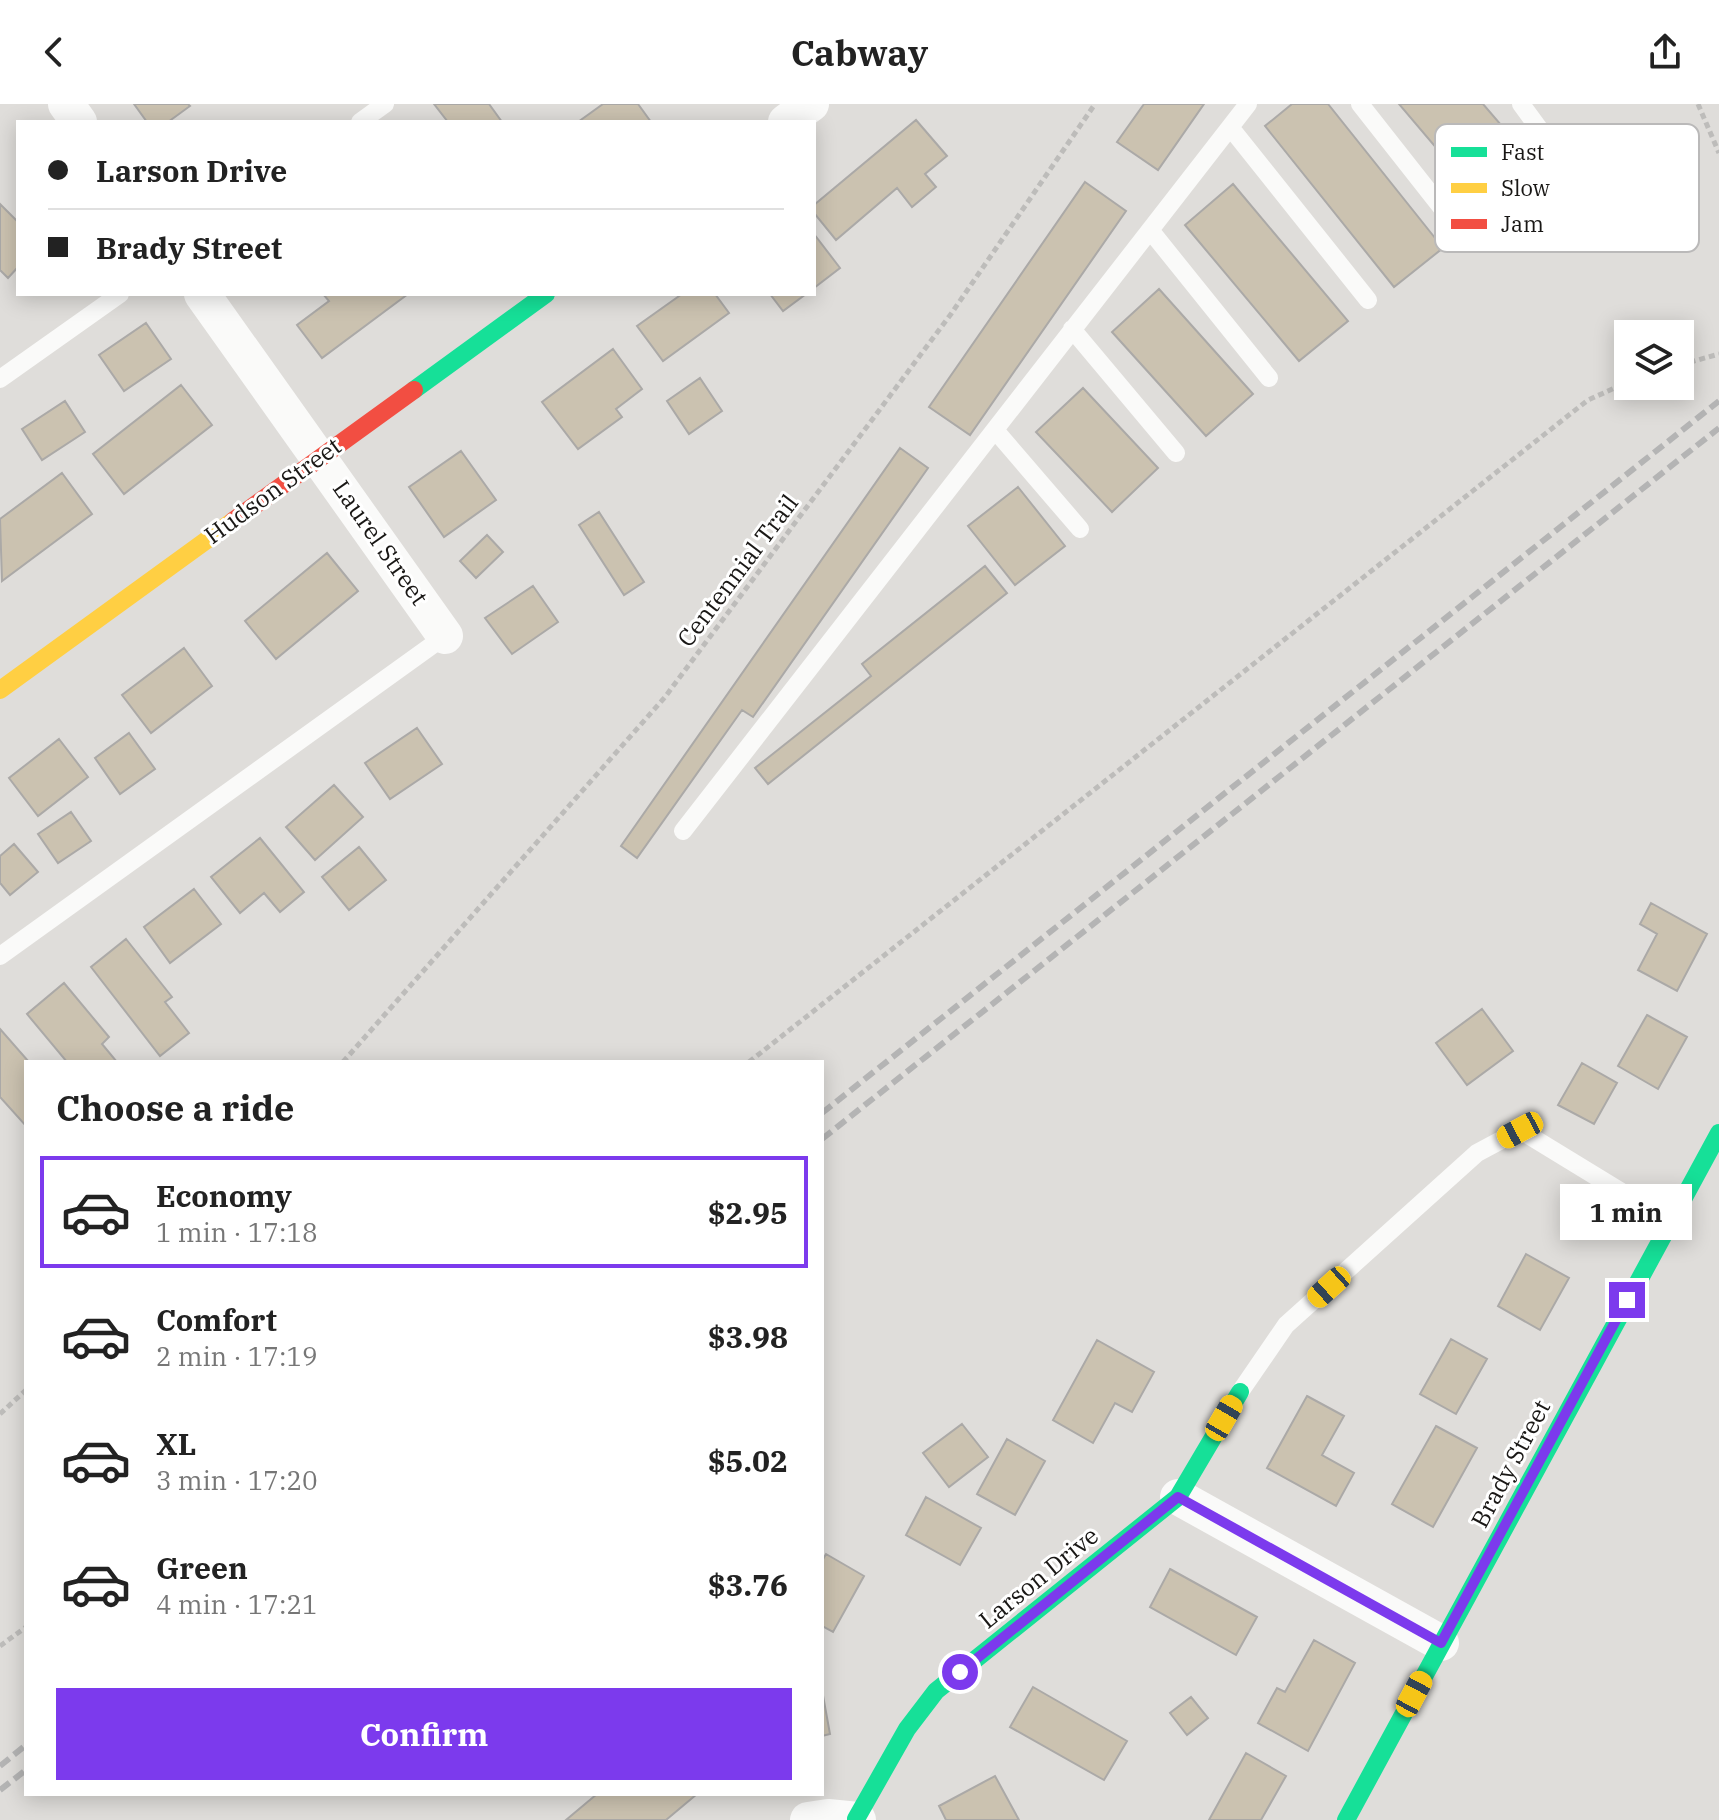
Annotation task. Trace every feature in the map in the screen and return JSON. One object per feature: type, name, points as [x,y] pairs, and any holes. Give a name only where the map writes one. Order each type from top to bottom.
[{"type":"street","points":[[789,120],[811,104]]},
{"type":"street","name":"Laurel Street","points":[[203,296],[445,636]]},
{"type":"street","name":"Hudson Street","points":[[0,690],[543,296]]},
{"type":"street","name":"Brady Street","points":[[1346,1820],[1719,1133]]},
{"type":"street","points":[[1240,1392],[1178,1497],[1441,1643]]},
{"type":"street","name":"Larson Drive","points":[[857,1819],[907,1729],[936,1691],[1178,1497]]},
{"type":"street","points":[[808,1820],[857,1819]]},
{"type":"lane","points":[[363,120],[385,104]]},
{"type":"lane","points":[[683,831],[1248,104]]},
{"type":"lane","points":[[1360,104],[1435,199]]},
{"type":"lane","points":[[1521,104],[1536,124]]},
{"type":"lane","points":[[1230,127],[1368,300]]},
{"type":"lane","points":[[1150,230],[1269,378]]},
{"type":"lane","points":[[0,379],[117,296]]},
{"type":"lane","points":[[1072,329],[1176,453]]},
{"type":"lane","points":[[995,430],[1080,529]]},
{"type":"lane","points":[[0,956],[445,636]]},
{"type":"lane","points":[[1240,1392],[1286,1325],[1477,1153],[1520,1130],[1669,1221]]},
{"type":"path","name":"Centennial Trail","points":[[345,1060],[665,697],[951,314],[1095,104]]},
{"type":"path","points":[[1698,104],[1712,145],[1719,153]]},
{"type":"path","points":[[1694,361],[1719,354]]},
{"type":"path","points":[[752,1060],[1588,400],[1614,388]]},
{"type":"path","points":[[0,1414],[24,1392]]},
{"type":"path","points":[[0,1646],[24,1628]]},
{"type":"building","points":[[134,104],[190,106],[171,120],[146,120]]},
{"type":"building","points":[[434,104],[489,104],[501,120],[446,120]]},
{"type":"building","points":[[603,104],[638,104],[650,120],[581,120]]},
{"type":"building","points":[[1144,104],[1204,104],[1158,170],[1117,142]]},
{"type":"building","points":[[1292,104],[1328,104],[1435,238],[1435,252],[1438,252],[1394,287],[1265,126]]},
{"type":"building","points":[[1399,104],[1483,104],[1500,124],[1435,124],[1435,146]]},
{"type":"building","points":[[916,120],[947,156],[925,174],[936,187],[912,207],[897,188],[836,240],[816,215],[816,203]]},
{"type":"building","points":[[1085,182],[1126,211],[970,435],[929,407]]},
{"type":"building","points":[[1233,184],[1348,321],[1299,361],[1185,225]]},
{"type":"building","points":[[0,204],[16,220],[16,269],[8,278],[0,270]]},
{"type":"building","points":[[816,237],[840,268],[816,286]]},
{"type":"building","points":[[1159,289],[1253,394],[1206,436],[1112,332]]},
{"type":"building","points":[[325,296],[405,296],[322,358],[297,325],[329,301]]},
{"type":"building","points":[[679,296],[716,296],[729,313],[663,361],[637,326]]},
{"type":"building","points":[[772,296],[803,296],[783,311]]},
{"type":"building","points":[[146,323],[171,359],[124,391],[99,355]]},
{"type":"building","points":[[613,349],[642,389],[616,409],[622,417],[578,449],[542,402]]},
{"type":"building","points":[[700,378],[722,411],[689,434],[667,401]]},
{"type":"building","points":[[181,385],[212,425],[124,494],[93,454]]},
{"type":"building","points":[[1083,388],[1158,468],[1112,512],[1036,432]]},
{"type":"building","points":[[65,401],[85,432],[42,460],[22,429]]},
{"type":"building","points":[[900,448],[928,468],[753,717],[742,710],[637,858],[621,846]]},
{"type":"building","points":[[461,451],[496,500],[444,537],[409,487]]},
{"type":"building","points":[[62,473],[92,514],[2,581],[0,519]]},
{"type":"building","points":[[1018,487],[1065,546],[1015,585],[968,526]]},
{"type":"building","points":[[599,512],[644,582],[624,595],[579,525]]},
{"type":"building","points":[[487,535],[503,552],[476,578],[460,561]]},
{"type":"building","points":[[327,553],[358,591],[276,659],[245,621]]},
{"type":"building","points":[[985,566],[1007,593],[768,784],[755,768],[871,676],[862,664]]},
{"type":"building","points":[[533,586],[558,622],[512,654],[485,618]]},
{"type":"building","points":[[184,648],[212,686],[151,733],[122,695]]},
{"type":"building","points":[[417,728],[442,764],[390,799],[365,763]]},
{"type":"building","points":[[129,733],[155,769],[120,794],[95,758]]},
{"type":"building","points":[[59,739],[88,777],[38,816],[9,778]]},
{"type":"building","points":[[334,785],[363,817],[315,860],[286,827]]},
{"type":"building","points":[[71,812],[91,841],[58,863],[38,834]]},
{"type":"building","points":[[260,838],[304,892],[280,912],[264,893],[240,913],[211,877]]},
{"type":"building","points":[[14,844],[38,872],[10,895],[0,883],[0,856]]},
{"type":"building","points":[[359,847],[386,880],[349,910],[322,877]]},
{"type":"building","points":[[194,889],[221,924],[170,963],[144,927]]},
{"type":"building","points":[[1651,903],[1707,934],[1677,991],[1638,970],[1657,934],[1640,924]]},
{"type":"building","points":[[126,939],[172,997],[165,1002],[189,1033],[160,1056],[91,967]]},
{"type":"building","points":[[64,983],[109,1037],[102,1044],[115,1060],[65,1060],[27,1014]]},
{"type":"building","points":[[1482,1009],[1513,1051],[1467,1085],[1436,1043]]},
{"type":"building","points":[[1647,1015],[1687,1037],[1658,1089],[1618,1066]]},
{"type":"building","points":[[0,1029],[27,1060],[24,1060],[24,1124],[0,1097]]},
{"type":"building","points":[[1582,1063],[1617,1083],[1594,1124],[1558,1105]]},
{"type":"building","points":[[1526,1254],[1569,1278],[1540,1330],[1498,1306]]},
{"type":"building","points":[[1451,1339],[1487,1359],[1456,1414],[1420,1394]]},
{"type":"building","points":[[1097,1340],[1154,1372],[1132,1412],[1115,1403],[1093,1443],[1053,1420]]},
{"type":"building","points":[[1307,1396],[1344,1416],[1322,1455],[1354,1473],[1336,1506],[1267,1468]]},
{"type":"building","points":[[962,1424],[988,1457],[949,1487],[923,1453]]},
{"type":"building","points":[[1436,1426],[1477,1448],[1433,1527],[1392,1504]]},
{"type":"building","points":[[1007,1439],[1045,1461],[1015,1515],[977,1494]]},
{"type":"building","points":[[926,1497],[981,1528],[960,1565],[906,1535]]},
{"type":"building","points":[[826,1554],[864,1576],[833,1632],[824,1627]]},
{"type":"building","points":[[1170,1569],[1257,1617],[1236,1655],[1150,1607]]},
{"type":"building","points":[[1314,1640],[1355,1663],[1308,1751],[1258,1723],[1277,1688],[1285,1692]]},
{"type":"building","points":[[1033,1687],[1127,1741],[1104,1780],[1010,1727]]},
{"type":"building","points":[[1191,1697],[1208,1718],[1187,1735],[1170,1713]]},
{"type":"building","points":[[824,1701],[830,1734],[824,1736]]},
{"type":"building","points":[[1246,1753],[1286,1776],[1261,1820],[1209,1820]]},
{"type":"building","points":[[995,1776],[1019,1820],[946,1820],[939,1806]]},
{"type":"building","points":[[595,1796],[695,1796],[666,1820],[566,1820]]},
{"type":"railway","points":[[824,1111],[1719,401]]},
{"type":"railway","points":[[824,1137],[1719,428]]},
{"type":"railway","points":[[0,1766],[24,1747]]},
{"type":"railway","points":[[0,1790],[24,1772]]},
{"type":"traffic: fast","points":[[414,390],[543,296]]},
{"type":"traffic: fast","points":[[1346,1820],[1719,1133]]},
{"type":"traffic: fast","points":[[856,1819],[907,1729],[936,1691],[1178,1497],[1240,1392]]},
{"type":"traffic: slow","points":[[0,690],[233,521]]},
{"type":"traffic: jam","points":[[233,521],[414,390]]},
{"type":"route","points":[[960,1672],[1178,1497],[1441,1643],[1627,1300]]}]
